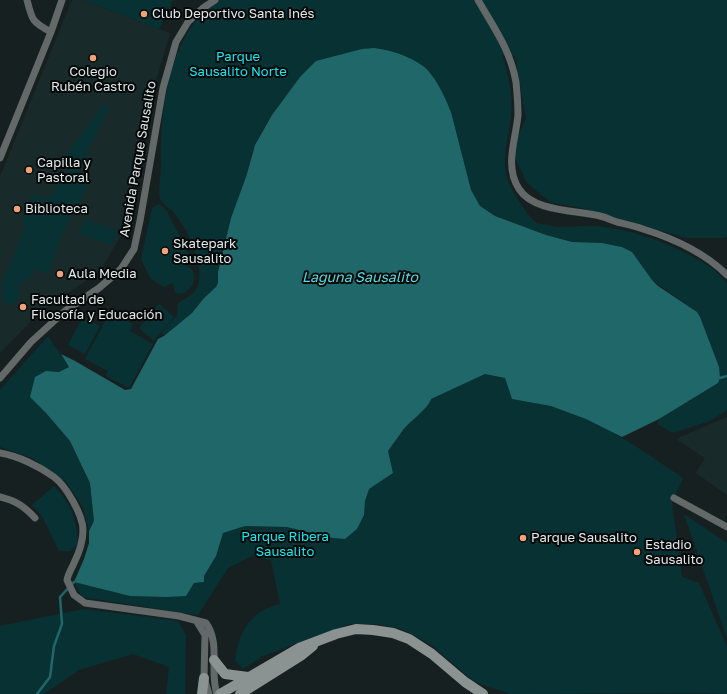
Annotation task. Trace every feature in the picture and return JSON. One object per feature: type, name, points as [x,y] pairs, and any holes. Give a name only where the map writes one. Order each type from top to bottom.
[{"type":"main road","points":[[219,694],[299,648],[336,634],[356,629],[393,633],[409,639],[432,654],[465,682],[483,694]]},
{"type":"main road","points":[[240,694],[302,655],[317,642]]},
{"type":"main road","points":[[214,660],[225,674],[248,677]]},
{"type":"main road","points":[[202,694],[204,678]]},
{"type":"street","points":[[27,0],[33,20],[38,25],[51,32]]},
{"type":"street","points":[[0,158],[51,32],[62,0]]},
{"type":"street","name":"Avenida Parque Sausalito","points":[[0,378],[31,342],[65,311],[99,288],[121,270],[134,249],[158,112],[166,76],[176,42],[188,22],[202,8],[215,0]]},
{"type":"street","points":[[478,0],[505,45],[516,82],[518,116],[512,146],[511,162],[514,177],[519,189],[531,200],[544,206],[565,211],[601,216],[616,222],[643,228],[669,239],[715,263],[727,275]]},
{"type":"street","points":[[0,453],[24,460],[54,477],[77,508],[83,529],[81,545],[67,578],[67,582],[74,595],[85,604],[179,616],[197,622],[206,623],[210,629],[214,644],[214,683],[219,694]]},
{"type":"street","points":[[0,497],[16,502],[29,511],[35,518]]},
{"type":"street","points":[[674,498],[727,527]]},
{"type":"street","points":[[197,622],[205,635],[204,678],[209,694]]},
{"type":"shaded area","points":[[72,0],[83,0],[170,33],[136,154],[132,195],[124,230],[100,271],[39,313],[0,353],[0,177]]},
{"type":"shaded area","points":[[727,417],[727,495],[696,473],[705,458],[676,439]]},
{"type":"green space","name":"Club Deportivo Santa Inés","points":[[83,0],[173,0],[159,29]]},
{"type":"green space","name":"Parque Sausalito Norte","points":[[220,0],[727,0],[727,237],[723,238],[687,238],[581,208],[550,202],[527,183],[512,151],[526,118],[515,56],[502,55],[511,91],[510,122],[505,155],[506,172],[516,197],[524,210],[533,220],[538,223],[553,226],[597,226],[641,235],[656,240],[698,259],[716,272],[726,282],[727,410],[710,421],[673,433],[657,424],[659,419],[718,383],[697,312],[652,280],[632,252],[622,247],[602,243],[572,242],[546,235],[495,216],[480,206],[471,190],[449,106],[432,77],[424,67],[300,77],[272,115],[252,152],[246,177],[231,218],[218,272],[218,283],[216,287],[204,298],[192,313],[164,336],[162,332],[177,315],[178,303],[190,296],[197,289],[200,277],[194,248],[185,228],[160,198],[159,191],[164,106],[173,66],[180,47],[189,30],[201,15]]},
{"type":"green space","points":[[104,104],[109,107],[78,171],[91,180],[62,234],[48,274],[34,269],[28,280],[22,281],[17,287],[20,292],[15,303],[9,305],[3,300],[1,286],[23,233],[25,226],[22,220],[33,194],[47,199],[72,167],[60,163]]},
{"type":"green space","name":"Skatepark Sausalito","points":[[159,204],[167,211],[190,257],[184,264],[192,270],[194,274],[192,286],[185,292],[177,294],[173,283],[164,287],[151,279],[141,259],[151,213],[153,207]]},
{"type":"green space","points":[[84,219],[117,230],[112,245],[79,234]]},
{"type":"green space","points":[[159,304],[174,317],[154,341],[139,328]]},
{"type":"green space","points":[[110,312],[133,324],[130,331],[153,344],[129,388],[106,376],[108,371],[85,359]]},
{"type":"green space","points":[[83,317],[100,326],[85,354],[68,345]]},
{"type":"green space","points":[[48,336],[69,367],[59,372],[46,371],[30,397],[70,441],[90,483],[94,521],[89,531],[83,507],[66,482],[32,458],[0,447],[0,390]]},
{"type":"green space","name":"Parque Sausalito","points":[[485,374],[505,378],[512,399],[551,406],[587,419],[620,437],[683,478],[672,503],[682,577],[699,583],[727,646],[727,694],[511,694],[474,682],[433,646],[402,629],[376,624],[350,624],[263,656],[243,669],[235,660],[243,632],[254,617],[270,607],[280,604],[271,560],[252,556],[228,568],[198,615],[82,597],[74,582],[130,596],[166,597],[194,583],[204,582],[204,576],[216,556],[222,533],[245,526],[287,527],[333,538],[345,539],[357,529],[364,515],[365,501],[369,489],[393,473],[388,451],[406,426],[423,411],[431,399]]},
{"type":"green space","points":[[54,486],[69,505],[76,527],[78,544],[70,551],[59,551],[42,516],[32,505]]},
{"type":"green space","points":[[684,514],[727,543],[727,638]]},
{"type":"green space","points":[[84,609],[178,621],[186,635],[185,694],[166,694],[169,667],[133,654],[79,670],[44,694],[0,694],[0,626]]},
{"type":"water","name":"Laguna Sausalito","points":[[374,48],[387,50],[406,56],[423,66],[432,75],[451,112],[471,190],[480,206],[495,216],[546,235],[572,242],[602,243],[622,247],[632,252],[658,286],[697,312],[719,367],[720,378],[718,383],[659,419],[622,437],[586,419],[551,406],[512,399],[505,378],[485,374],[431,399],[423,411],[406,426],[388,451],[393,473],[369,489],[365,501],[364,515],[357,529],[345,539],[333,538],[287,527],[245,526],[223,533],[216,556],[204,576],[204,582],[194,583],[186,596],[130,596],[74,582],[84,559],[89,543],[89,531],[94,521],[90,483],[70,441],[30,397],[35,377],[46,371],[59,372],[69,367],[61,354],[125,390],[131,389],[158,339],[164,336],[192,313],[204,298],[216,287],[218,283],[218,272],[231,218],[246,177],[255,145],[272,115],[300,77],[316,61],[362,49]]},
{"type":"waterway","points":[[720,378],[727,376]]},
{"type":"waterway","points":[[37,694],[50,677],[54,646],[62,624],[60,597],[74,582]]},
{"type":"place","name":"Club Deportivo Santa Inés","points":[[144,14]]},
{"type":"place","name":"Colegio Rubén Castro","points":[[93,58]]},
{"type":"place","name":"Capilla y Pastoral","points":[[29,170]]},
{"type":"place","name":"Biblioteca","points":[[17,209]]},
{"type":"place","name":"Skatepark Sausalito","points":[[165,251]]},
{"type":"place","name":"Aula Media","points":[[60,274]]},
{"type":"place","name":"Facultad de Filosofía y Educación","points":[[23,307]]},
{"type":"place","name":"Parque Sausalito","points":[[523,538]]},
{"type":"place","name":"Estadio Sausalito","points":[[637,552]]},
{"type":"park label","name":"Parque Ribera Sausalito","points":[[285,544]]}]
